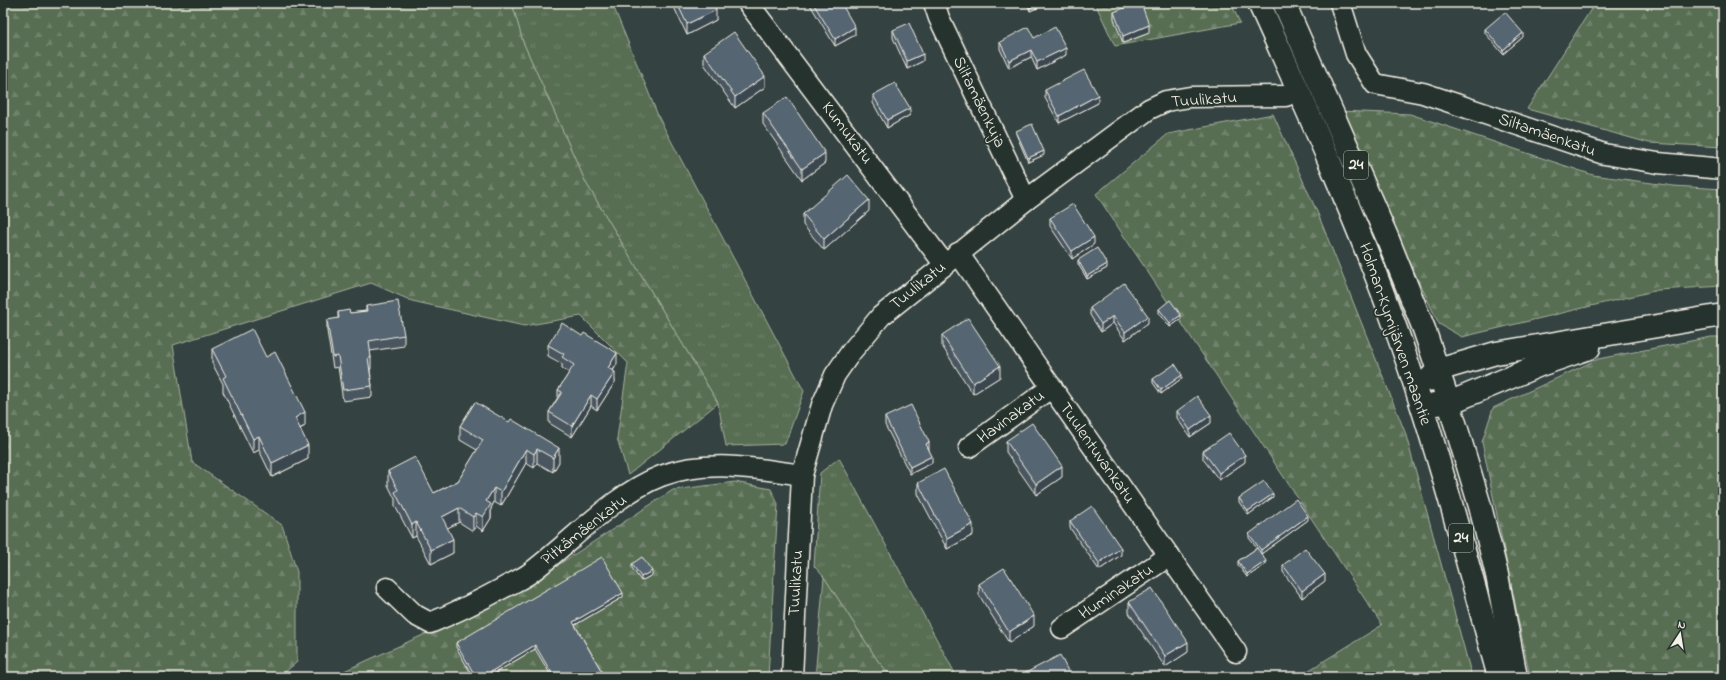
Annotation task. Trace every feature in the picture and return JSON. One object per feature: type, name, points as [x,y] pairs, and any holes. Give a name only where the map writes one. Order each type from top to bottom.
[{"type":"highway","name":"Holman–Kymijärven maantie","points":[[1259,3],[1357,225],[1397,332],[1463,545],[1500,677]]},
{"type":"highway","name":"Holman–Kymijärven maantie","points":[[1284,3],[1386,237],[1424,329],[1449,403],[1480,506],[1497,575],[1516,677]]},
{"type":"highway","points":[[1664,325],[1540,365],[1449,403],[1430,403],[1419,399],[1424,386],[1438,370],[1496,353],[1723,315]]},
{"type":"street","name":"Kumukatu","points":[[748,3],[952,259]]},
{"type":"street","name":"Siltamäenkuja","points":[[934,3],[939,18],[1026,200]]},
{"type":"street","name":"Siltamäenkatu","points":[[1340,3],[1356,54],[1375,84],[1423,93],[1604,154],[1658,163],[1723,169]]},
{"type":"street","name":"Tuulikatu","points":[[792,677],[802,475],[822,405],[835,375],[851,352],[881,316],[1026,200],[1149,109],[1166,101],[1190,97],[1286,96]]},
{"type":"street","name":"Tuulentuvankatu","points":[[952,259],[1052,387],[1236,652]]},
{"type":"street","name":"Havinakatu","points":[[969,447],[1052,387]]},
{"type":"street","name":"Pitkämäenkatu","points":[[387,588],[415,615],[430,623],[467,608],[528,574],[616,503],[661,476],[685,470],[727,467],[763,469],[802,475]]},
{"type":"street","name":"Huminakatu","points":[[1062,628],[1169,556]]},
{"type":"green space","points":[[3,3],[512,3],[523,42],[586,183],[718,403],[628,475],[617,438],[628,363],[581,316],[524,326],[412,301],[371,283],[173,345],[192,462],[282,525],[297,572],[297,662],[279,677],[3,677]]},
{"type":"green space","points":[[512,3],[612,3],[659,118],[804,391],[785,444],[726,446],[718,403],[586,183],[523,42]]},
{"type":"green space","points":[[1095,3],[1231,3],[1240,23],[1115,46]]},
{"type":"green space","points":[[1595,3],[1723,3],[1723,147],[1649,143],[1527,109]]},
{"type":"green space","points":[[1338,111],[1410,114],[1593,175],[1674,186],[1723,189],[1723,286],[1658,290],[1462,337],[1439,324]]},
{"type":"green space","points":[[1273,114],[1318,214],[1405,432],[1472,677],[1298,677],[1382,625],[1096,194],[1168,134]]},
{"type":"green space","points":[[1711,337],[1723,337],[1723,677],[1530,677],[1482,442],[1493,408],[1598,359]]},
{"type":"green space","points":[[839,458],[957,677],[892,677],[878,661],[824,577],[814,566],[820,473]]},
{"type":"green space","points":[[735,482],[771,489],[778,504],[768,677],[331,677],[515,593],[673,490]]},
{"type":"green space","points":[[824,577],[878,661],[892,677],[815,677]]},
{"type":"building","points":[[677,3],[713,3],[716,10],[687,24]]},
{"type":"building","points":[[813,3],[841,3],[855,27],[835,39]]},
{"type":"building","points":[[1028,3],[1041,3],[1030,8]]},
{"type":"building","points":[[1137,3],[1141,3],[1149,25],[1123,36],[1114,12]]},
{"type":"building","points":[[1505,12],[1523,33],[1503,50],[1485,29]]},
{"type":"building","points":[[909,23],[923,54],[907,61],[893,30]]},
{"type":"building","points":[[1028,27],[1034,38],[1055,27],[1066,48],[1037,62],[1031,50],[1009,61],[1000,42]]},
{"type":"building","points":[[734,32],[765,76],[735,97],[704,53]]},
{"type":"building","points":[[1084,70],[1098,95],[1059,116],[1045,90]]},
{"type":"building","points":[[895,83],[910,108],[887,120],[873,95]]},
{"type":"building","points":[[787,97],[825,153],[802,169],[763,113]]},
{"type":"building","points":[[1032,124],[1044,151],[1028,158],[1016,131]]},
{"type":"building","points":[[848,175],[869,200],[824,239],[803,214]]},
{"type":"building","points":[[1073,204],[1094,237],[1072,251],[1050,218]]},
{"type":"building","points":[[1097,248],[1107,264],[1087,276],[1078,260]]},
{"type":"building","points":[[1124,283],[1148,316],[1125,332],[1113,316],[1101,324],[1090,308]]},
{"type":"building","points":[[1170,300],[1181,315],[1170,323],[1159,309]]},
{"type":"building","points":[[398,301],[404,335],[369,341],[371,358],[368,358],[372,386],[343,390],[338,356],[333,357],[327,320],[339,318],[338,312],[349,310],[350,313],[367,311],[366,306]]},
{"type":"building","points":[[968,318],[1000,366],[973,383],[942,335]]},
{"type":"building","points":[[562,323],[582,336],[584,333],[617,353],[608,368],[615,372],[597,399],[591,395],[572,426],[549,412],[562,392],[558,390],[574,365],[562,357],[564,354],[548,345]]},
{"type":"building","points":[[252,329],[266,357],[275,352],[305,412],[295,418],[308,445],[272,463],[259,436],[253,439],[223,378],[226,376],[212,349]]},
{"type":"building","points":[[1175,364],[1182,375],[1161,390],[1153,379]]},
{"type":"building","points":[[1197,396],[1211,415],[1190,430],[1177,411]]},
{"type":"building","points":[[475,402],[509,422],[511,419],[559,448],[553,458],[537,449],[534,454],[526,449],[501,492],[494,488],[486,501],[491,504],[483,517],[476,513],[473,517],[459,508],[442,517],[453,539],[431,550],[416,522],[412,525],[395,492],[398,490],[388,471],[415,457],[434,493],[458,481],[483,440],[460,426]]},
{"type":"building","points":[[911,405],[929,442],[926,444],[932,456],[910,467],[885,417]]},
{"type":"building","points":[[1032,423],[1062,466],[1036,484],[1006,441]]},
{"type":"building","points":[[1229,433],[1245,455],[1219,473],[1203,451]]},
{"type":"building","points":[[944,469],[973,524],[947,538],[918,483]]},
{"type":"building","points":[[1264,481],[1273,494],[1248,511],[1239,498]]},
{"type":"building","points":[[1296,499],[1308,516],[1261,550],[1249,534]]},
{"type":"building","points":[[1092,506],[1121,548],[1099,563],[1070,521]]},
{"type":"building","points":[[1257,548],[1266,561],[1247,574],[1238,561]]},
{"type":"building","points":[[1305,548],[1325,574],[1302,591],[1283,565]]},
{"type":"building","points":[[602,557],[623,593],[573,622],[605,677],[554,677],[535,645],[482,677],[476,677],[456,643]]},
{"type":"building","points":[[642,557],[652,571],[641,577],[632,564]]},
{"type":"building","points":[[1004,568],[1034,616],[1009,632],[979,584]]},
{"type":"building","points":[[1152,588],[1188,642],[1165,656],[1129,602]]},
{"type":"building","points":[[1060,655],[1071,677],[1018,677]]}]
